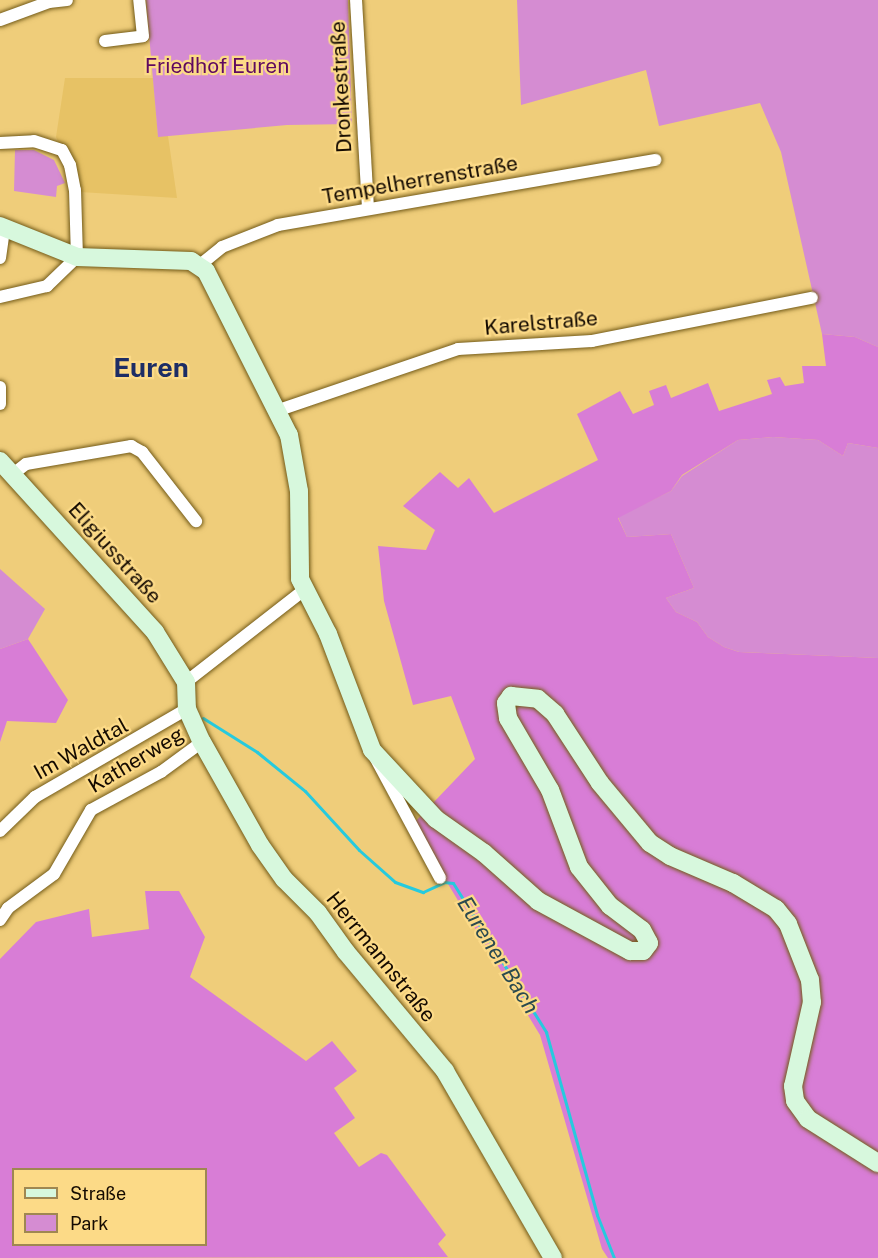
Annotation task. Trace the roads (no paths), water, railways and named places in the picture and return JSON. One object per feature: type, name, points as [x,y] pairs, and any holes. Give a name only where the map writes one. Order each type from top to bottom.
[{"type":"street","points":[[0,20],[49,2],[67,0]]},
{"type":"street","points":[[105,41],[142,36],[139,0]]},
{"type":"street","name":"Dronkestraße","points":[[356,0],[368,207]]},
{"type":"street","points":[[0,143],[34,141],[62,150],[70,165],[75,190],[77,257],[48,286],[0,297]]},
{"type":"street","name":"Tempelherrenstraße","points":[[196,263],[222,247],[278,225],[368,207],[655,160]]},
{"type":"street","points":[[0,258],[2,227],[77,257],[196,263],[216,287],[279,410],[289,435],[299,491],[298,557],[304,590],[328,634],[386,784],[440,878]]},
{"type":"street","name":"Karelstraße","points":[[279,410],[458,349],[592,341],[812,298]]},
{"type":"street","points":[[0,387],[0,404]]},
{"type":"street","points":[[13,474],[26,464],[130,446],[142,452],[196,521]]},
{"type":"street","name":"Eligiusstraße","points":[[0,461],[114,583],[155,632],[186,682]]},
{"type":"street","points":[[186,682],[304,590]]},
{"type":"street","name":"Herrmannstraße","points":[[186,682],[188,709],[202,742],[279,872],[318,913],[454,1084],[553,1258]]},
{"type":"street","points":[[372,750],[436,819],[484,853],[538,901],[630,951],[647,949],[648,937],[610,906],[579,867],[550,790],[508,718],[506,704],[511,696],[538,699],[555,714],[600,783],[650,843],[734,883],[776,909],[788,924],[810,980],[812,1002],[793,1086],[795,1101],[808,1119],[878,1163]]},
{"type":"street","name":"Im Waldtal","points":[[0,831],[35,797],[188,709]]},
{"type":"street","name":"Katherweg","points":[[0,920],[8,908],[54,874],[91,810],[161,772],[202,742]]},
{"type":"waterway","name":"Eurener Bach","points":[[203,718],[257,752],[305,791],[359,850],[395,882],[423,892],[444,882],[453,883],[546,1032],[597,1215],[614,1258]]},
{"type":"district","name":"Euren","points":[[151,368]]},
{"type":"park label","name":"Friedhof Euren","points":[[217,66]]}]
